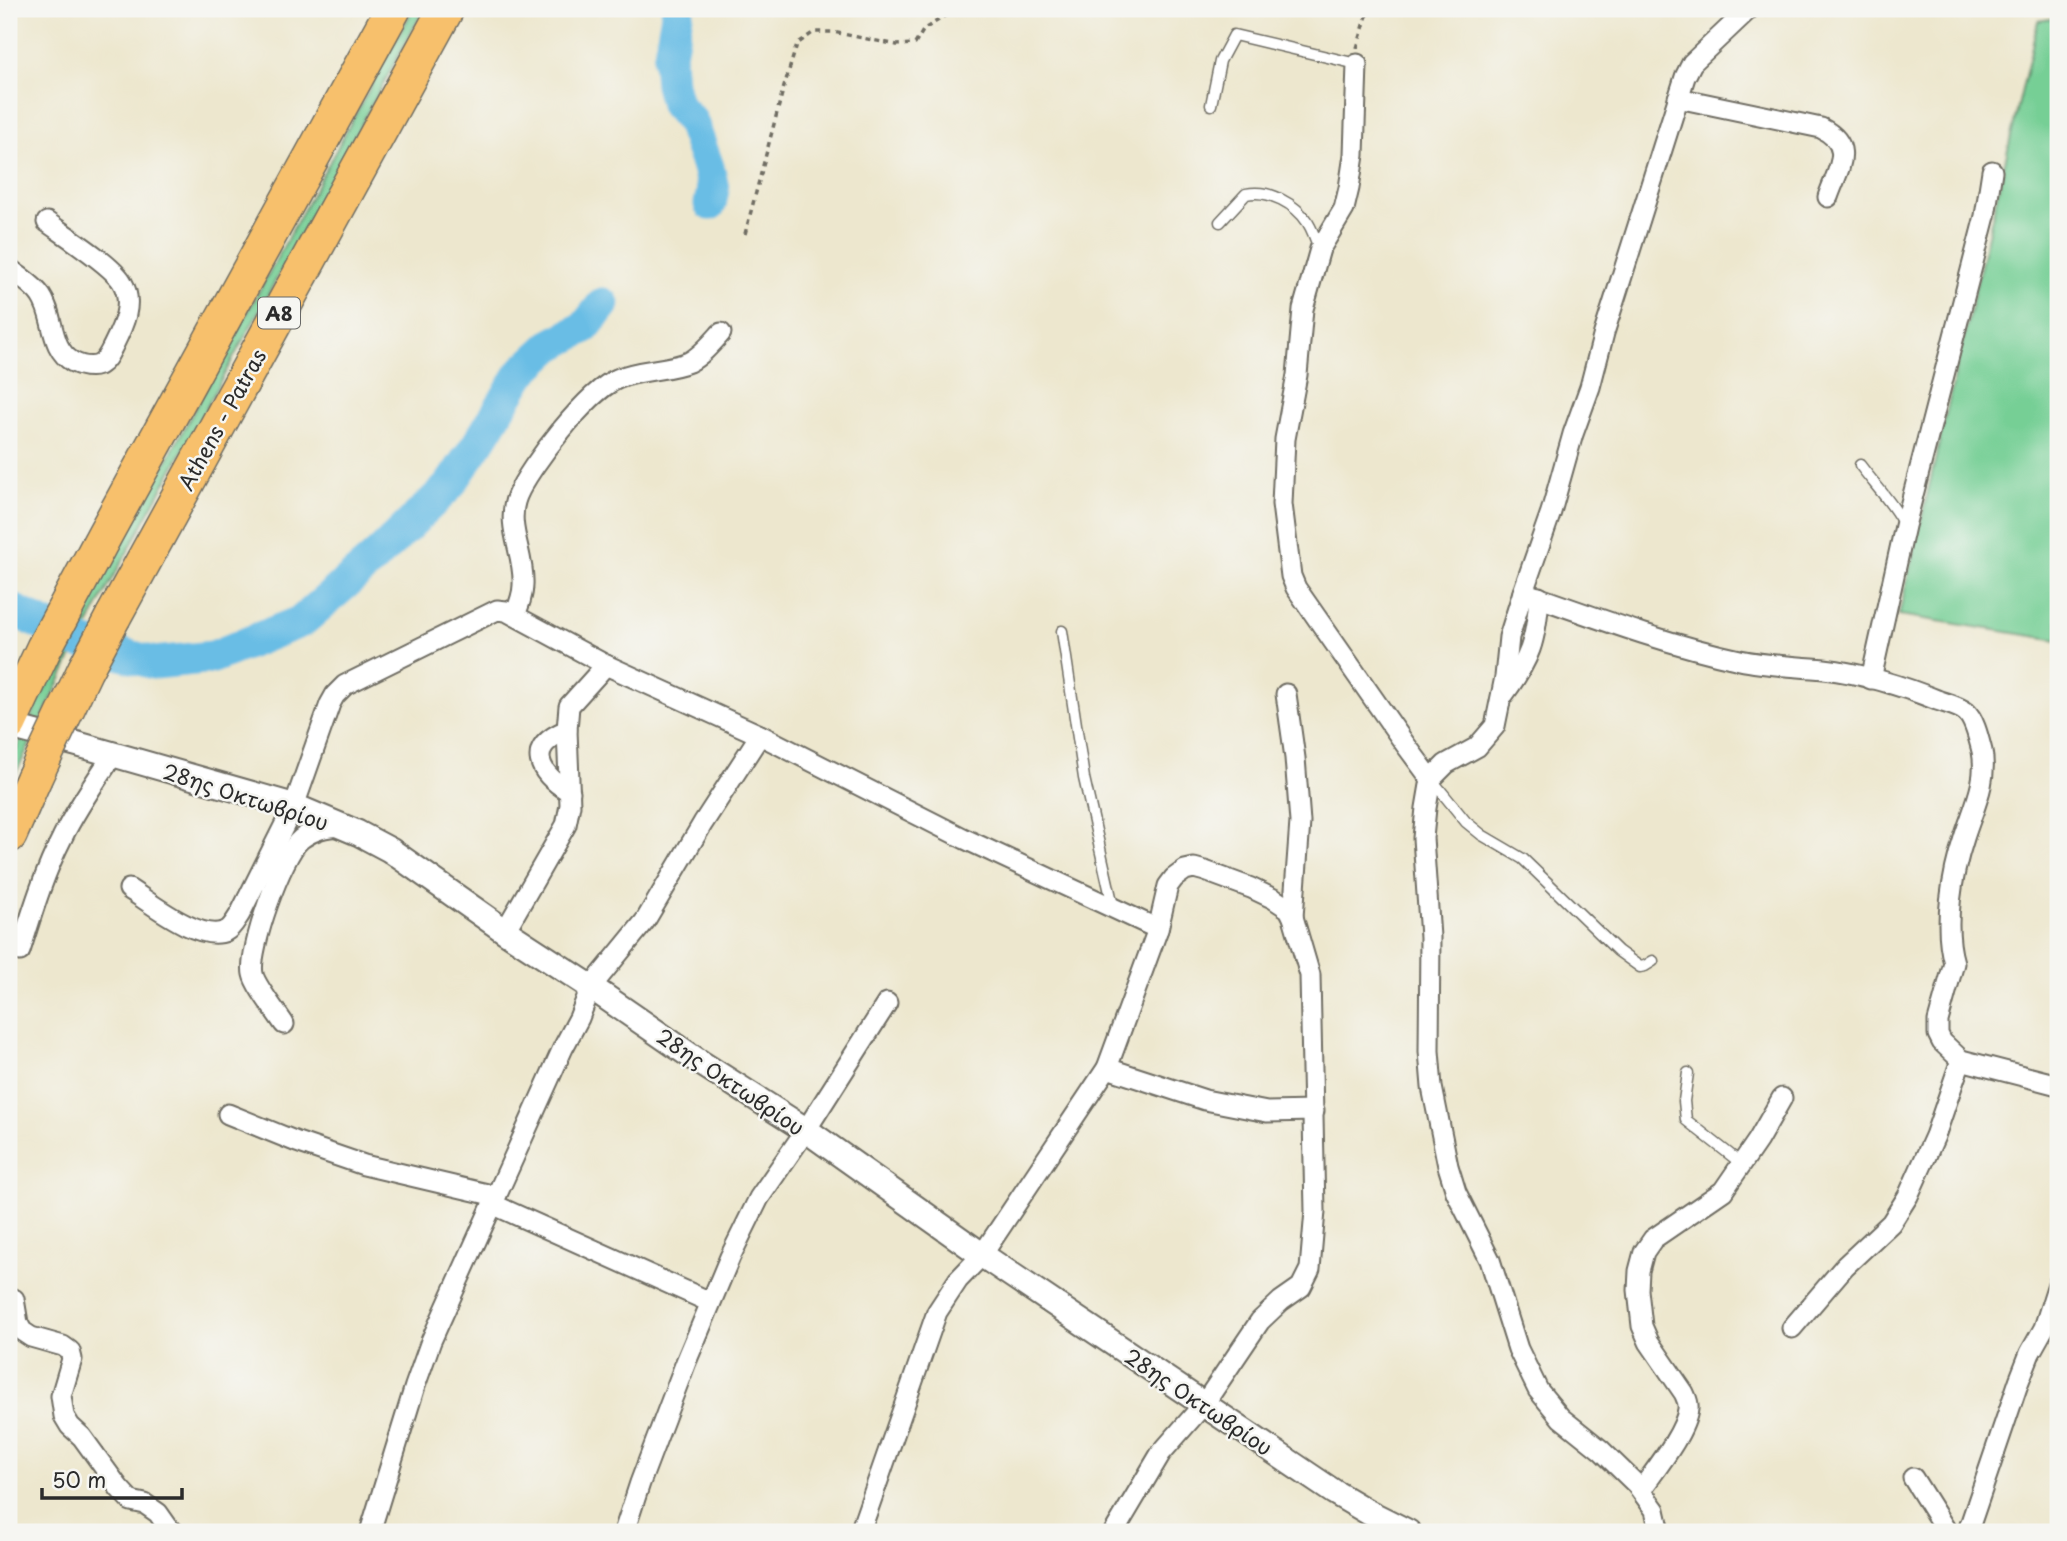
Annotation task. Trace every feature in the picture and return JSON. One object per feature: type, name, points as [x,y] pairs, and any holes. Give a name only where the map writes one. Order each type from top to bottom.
[{"type":"highway","name":"Α8","points":[[9,725],[71,597],[393,9]]},
{"type":"highway","name":"Athens - Patras","points":[[9,835],[85,670],[113,617],[446,9]]},
{"type":"street","points":[[1660,1532],[1655,1510],[1641,1490],[1601,1450],[1561,1418],[1538,1390],[1518,1349],[1489,1260],[1456,1192],[1432,1087],[1429,1051],[1430,937],[1423,838],[1431,779],[1446,764],[1477,747],[1495,726],[1509,637],[1531,595],[1573,434],[1590,387],[1604,333],[1678,98],[1692,63],[1749,9]]},
{"type":"street","points":[[1357,64],[1354,155],[1349,188],[1344,209],[1320,249],[1303,309],[1297,375],[1285,439],[1282,504],[1291,576],[1296,589],[1431,779]]},
{"type":"street","points":[[1678,98],[1821,128],[1834,134],[1843,154],[1828,197]]},
{"type":"street","points":[[1871,679],[1905,526],[1985,216],[1992,171]]},
{"type":"street","points":[[9,268],[40,295],[47,307],[55,338],[62,352],[72,361],[89,367],[99,365],[106,359],[124,324],[128,305],[126,291],[116,274],[47,222]]},
{"type":"street","points":[[515,615],[524,583],[513,527],[513,511],[526,478],[562,431],[603,386],[618,378],[690,361],[721,334]]},
{"type":"street","points":[[1531,595],[1631,629],[1741,660],[1827,670],[1871,679],[1926,695],[1965,711],[1981,750],[1982,784],[1953,879],[1950,930],[1954,963],[1938,1021],[1938,1034],[1942,1042],[1961,1060],[2058,1085]]},
{"type":"street","points":[[129,889],[201,932],[214,934],[229,930],[240,914],[294,806],[335,695],[345,685],[497,610],[515,615],[606,665],[760,735],[965,839],[1158,929]]},
{"type":"street","points":[[505,931],[566,825],[570,805],[567,730],[569,706],[606,665]]},
{"type":"street","points":[[1286,694],[1300,822],[1293,917]]},
{"type":"street","name":"28ης Οκτωβρίου","points":[[9,725],[294,806],[390,850],[701,1063],[806,1130],[982,1255],[1334,1492],[1408,1532]]},
{"type":"street","points":[[567,730],[554,735],[542,745],[540,754],[546,773],[570,792]]},
{"type":"street","points":[[370,1532],[425,1356],[563,1048],[579,1018],[591,986],[645,921],[703,823],[760,735]]},
{"type":"street","points":[[20,951],[34,906],[60,841],[113,755]]},
{"type":"street","points":[[284,1024],[255,982],[252,971],[264,914],[276,879],[291,848],[302,838],[321,828],[341,826]]},
{"type":"street","points":[[860,1532],[937,1312],[958,1280],[982,1255],[1107,1069],[1158,929],[1168,886],[1180,873],[1194,868],[1274,899],[1289,909],[1293,917],[1310,975],[1314,1111],[1313,1247],[1310,1269],[1301,1287],[1259,1321],[1204,1404],[1161,1453],[1114,1532]]},
{"type":"street","points":[[624,1532],[662,1423],[710,1302],[759,1198],[887,1003]]},
{"type":"street","points":[[1793,1328],[1845,1266],[1891,1223],[1908,1196],[1935,1136],[1961,1060]]},
{"type":"street","points":[[1107,1069],[1217,1103],[1268,1112],[1314,1111]]},
{"type":"street","points":[[1641,1490],[1663,1459],[1684,1423],[1688,1410],[1684,1393],[1649,1342],[1642,1326],[1638,1290],[1644,1252],[1653,1239],[1723,1191],[1782,1098]]},
{"type":"street","points":[[228,1114],[364,1165],[494,1200],[710,1302]]},
{"type":"street","points":[[1913,1478],[1943,1525],[1976,1530],[2019,1381],[2044,1328],[2058,1284]]},
{"type":"street","points":[[14,1299],[22,1331],[31,1337],[63,1346],[70,1352],[72,1359],[61,1396],[61,1406],[70,1426],[82,1437],[131,1501],[145,1504],[158,1513],[174,1532]]},
{"type":"lane","points":[[1211,106],[1220,61],[1234,35],[1357,64]]},
{"type":"lane","points":[[1220,222],[1246,194],[1268,194],[1279,198],[1304,217],[1320,249]]},
{"type":"lane","points":[[1860,465],[1896,509],[1905,526]]},
{"type":"lane","points":[[1062,631],[1084,778],[1113,906]]},
{"type":"lane","points":[[1431,779],[1465,822],[1523,859],[1618,951],[1640,967],[1646,967],[1653,961]]},
{"type":"lane","points":[[1688,1073],[1684,1101],[1686,1120],[1742,1164]]},
{"type":"path","points":[[745,234],[797,44],[814,32],[833,32],[897,45],[915,44],[924,29],[957,9]]},
{"type":"path","points":[[1357,64],[1357,48],[1369,9]]},
{"type":"green space","points":[[413,9],[424,9],[106,591],[9,788],[9,764],[59,658]]},
{"type":"green space","points":[[2058,18],[2058,640],[1899,615],[2038,21]]},
{"type":"waterway","points":[[678,9],[669,60],[671,84],[676,104],[692,122],[708,167],[713,189],[710,204]]},
{"type":"waterway","points":[[9,608],[76,641],[154,663],[213,657],[302,621],[376,557],[449,486],[521,373],[550,346],[585,327],[603,304]]}]
